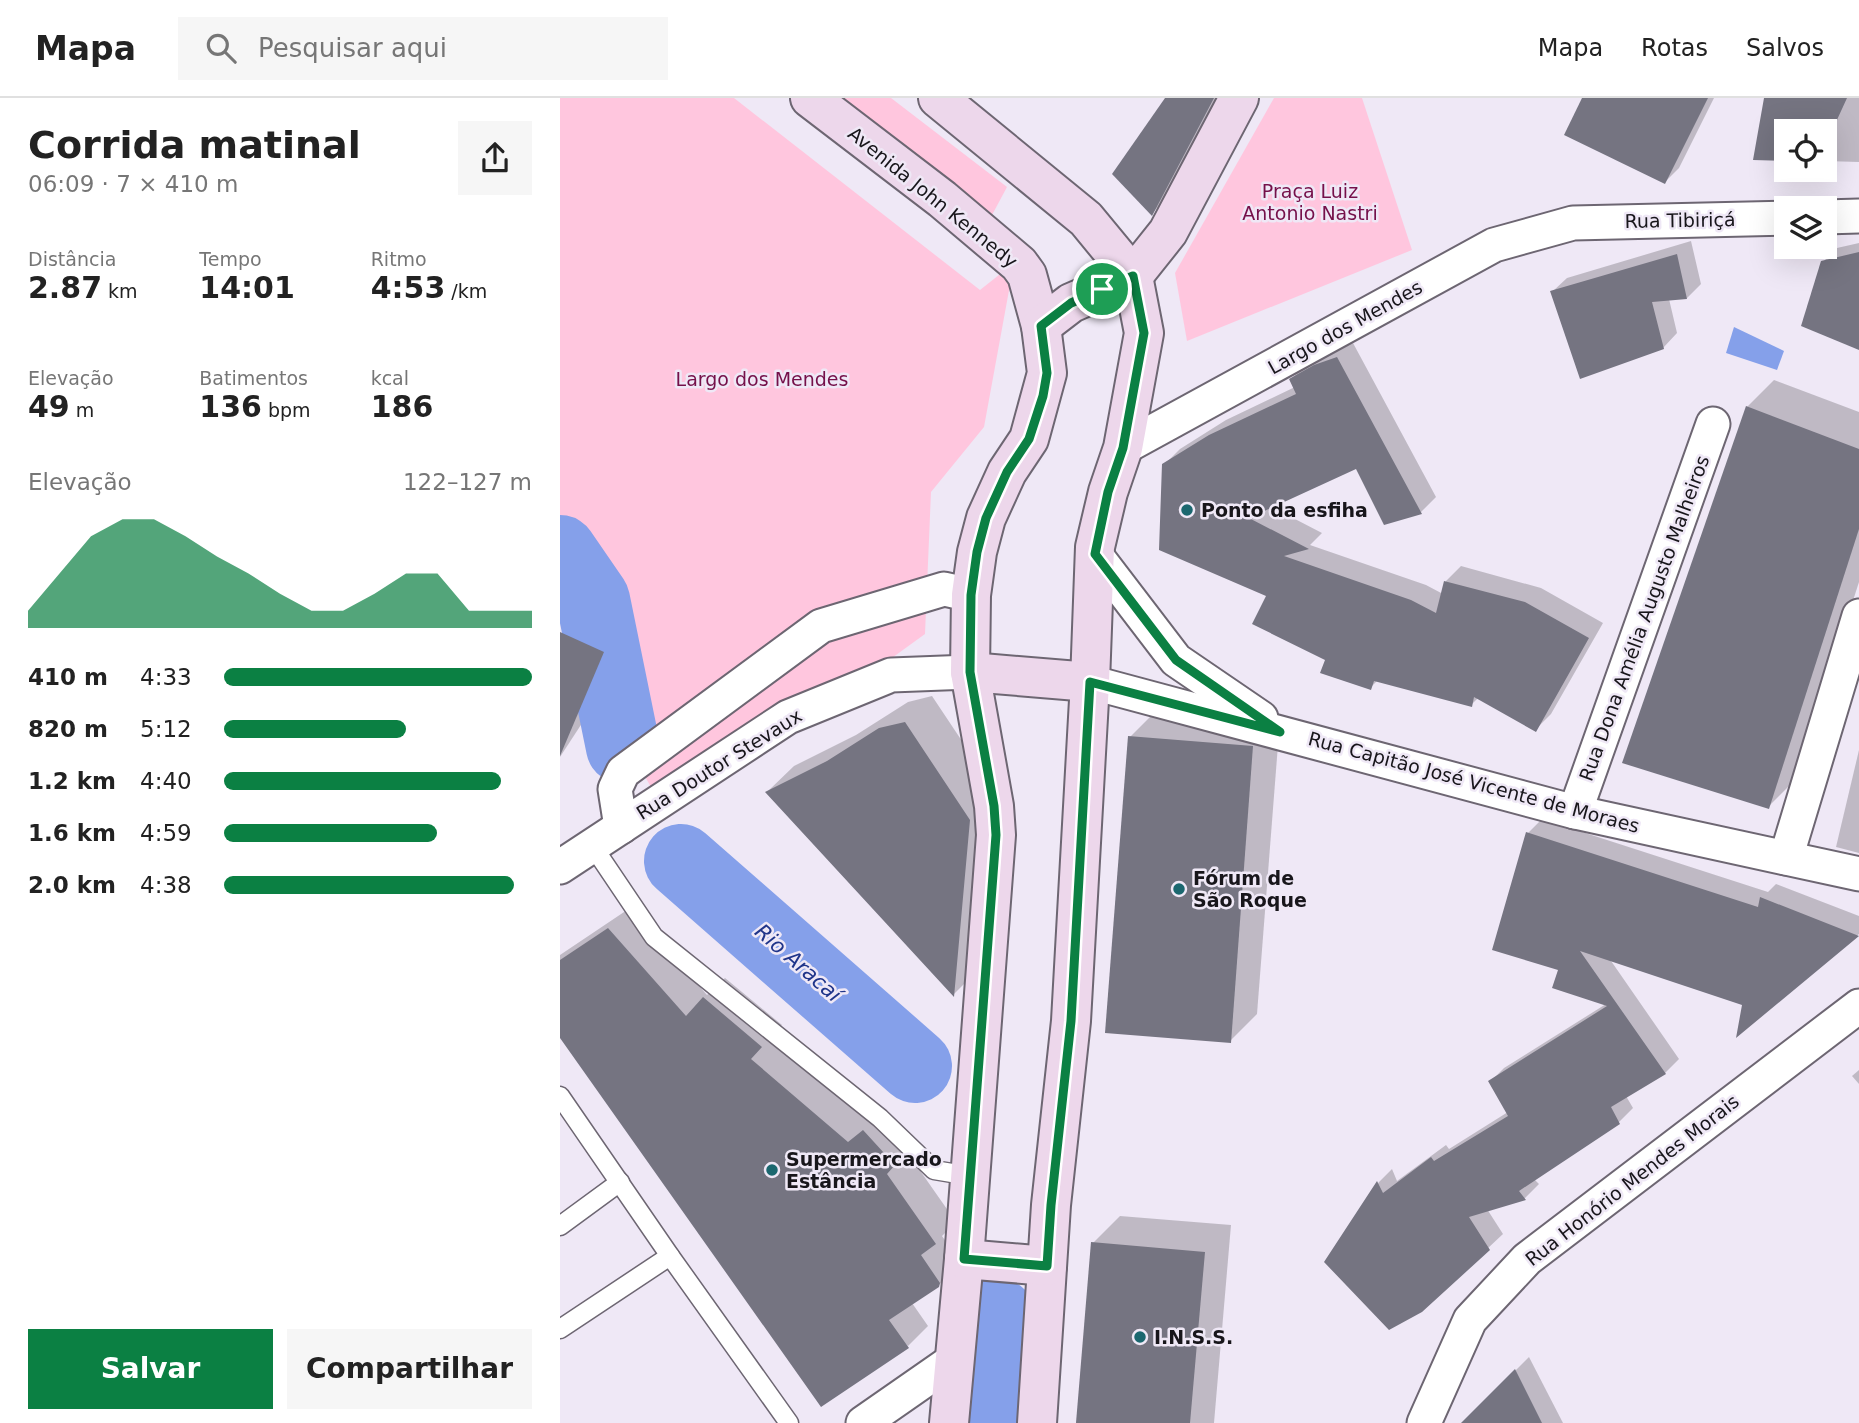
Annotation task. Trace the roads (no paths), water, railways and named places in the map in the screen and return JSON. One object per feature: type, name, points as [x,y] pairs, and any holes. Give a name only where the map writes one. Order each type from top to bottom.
[{"type":"main road","name":"Avenida John Kennedy","points":[[810,98],[942,199],[1019,264],[1027,275],[1041,326],[1047,373],[1043,396],[1029,439],[1007,472],[986,518],[977,552],[971,595],[970,672],[994,806],[996,835],[949,1423]]},
{"type":"main road","points":[[938,98],[1086,219],[1133,276],[1144,333],[1123,448],[1108,492],[1095,554],[1071,1021],[1051,1205],[1037,1423]]},
{"type":"main road","points":[[1041,326],[1071,303],[1133,276],[1168,232],[1239,98]]},
{"type":"main road","points":[[970,672],[1090,682]]},
{"type":"main road","points":[[964,1259],[1047,1266]]},
{"type":"street","points":[[1837,217],[1859,216]]},
{"type":"street","name":"Rua Tibiriçá","points":[[1573,223],[1774,218]]},
{"type":"street","name":"Largo dos Mendes","points":[[1123,448],[1494,245],[1573,223]]},
{"type":"street","name":"Rua Dona Amélia Augusto Malheiros","points":[[1575,812],[1713,424]]},
{"type":"street","points":[[1095,554],[1176,660],[1280,732]]},
{"type":"street","points":[[621,827],[615,789],[623,772],[821,626],[944,589],[971,595]]},
{"type":"street","points":[[1786,858],[1859,616]]},
{"type":"street","name":"Rua Doutor Stevaux","points":[[560,867],[788,717],[891,675],[970,672]]},
{"type":"street","name":"Rua Capitão José Vicente de Moraes","points":[[1090,682],[1575,812],[1855,875]]},
{"type":"street","name":"Rua Honório Mendes Morais","points":[[1424,1423],[1470,1320],[1527,1259],[1854,1005]]},
{"type":"street","points":[[863,1423],[955,1359]]},
{"type":"lane","points":[[592,845],[654,937],[880,1118],[934,1170],[970,1176]]},
{"type":"lane","points":[[564,1108],[620,1182],[789,1423]]},
{"type":"lane","points":[[560,1226],[620,1182]]},
{"type":"lane","points":[[560,1329],[670,1256]]},
{"type":"water","points":[[1734,327],[1784,351],[1777,370],[1726,353]]},
{"type":"waterway","name":"Rio Aracaí","points":[[560,552],[593,600],[623,747]]},
{"type":"waterway","name":"Rio Aracaí","points":[[681,861],[915,1066]]},
{"type":"waterway","name":"Rio Aracaí","points":[[989,1423],[998,1315]]},
{"type":"place","name":"Ponto da esfiha","points":[[1187,510]]},
{"type":"place","name":"Fórum de São Roque","points":[[1179,889]]},
{"type":"place","name":"Supermercado Estância","points":[[772,1170]]},
{"type":"place","name":"I.N.S.S.","points":[[1140,1337]]},
{"type":"park label","name":"Praça Luiz Antonio Nastri","points":[[1310,202]]}]
